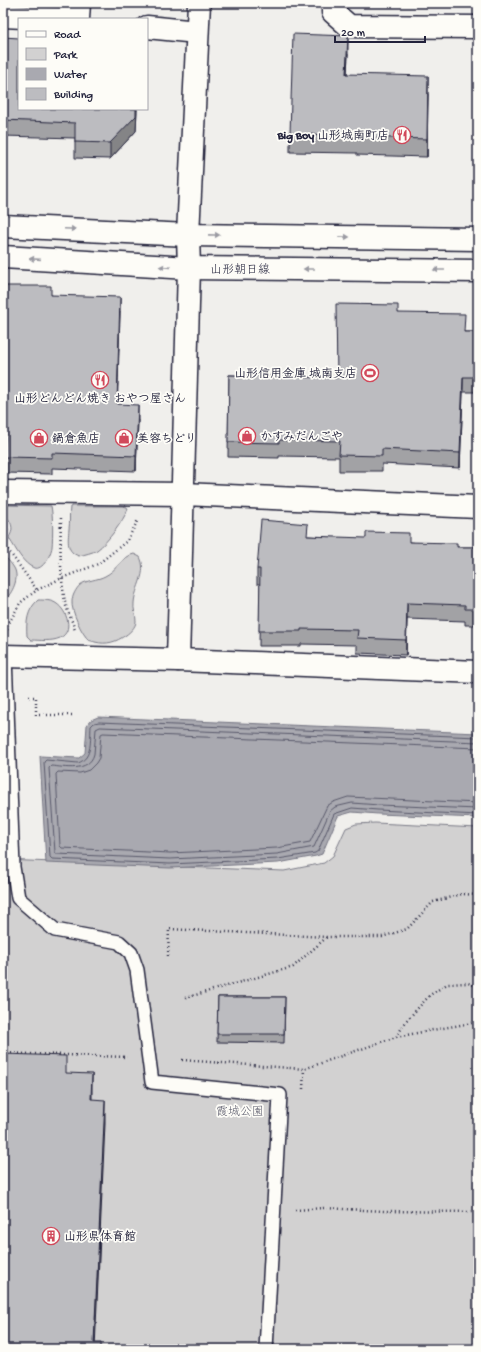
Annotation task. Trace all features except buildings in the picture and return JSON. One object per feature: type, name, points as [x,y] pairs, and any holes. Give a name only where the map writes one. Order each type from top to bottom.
[{"type":"street","points":[[78,18],[79,3]]},
{"type":"street","points":[[178,660],[184,494],[189,268],[188,235],[199,3]]},
{"type":"street","points":[[333,3],[333,12],[349,26],[478,27]]},
{"type":"street","points":[[3,16],[45,18]]},
{"type":"street","points":[[148,27],[197,32]]},
{"type":"street","points":[[3,226],[188,235],[478,239]]},
{"type":"street","name":"山形朝日線","points":[[3,257],[189,268],[478,271]]},
{"type":"street","points":[[3,492],[184,494],[478,507]]},
{"type":"street","points":[[4,656],[178,660],[478,672]]},
{"type":"lane","points":[[4,656],[13,867],[18,898],[55,930],[119,942],[131,953],[137,970],[152,1082],[280,1095],[266,1349]]},
{"type":"path","points":[[61,493],[60,552],[62,578],[65,602],[74,626],[77,658]]},
{"type":"path","points":[[4,656],[8,625],[20,603],[37,590],[62,578],[98,564],[127,541],[140,517],[145,494]]},
{"type":"path","points":[[3,518],[7,525],[8,531],[3,542],[37,590]]},
{"type":"path","points":[[28,697],[36,696],[36,716],[72,715]]},
{"type":"path","points":[[168,956],[169,929],[327,937],[382,937],[407,929],[433,902],[462,894],[478,895]]},
{"type":"path","points":[[185,998],[293,967],[327,937]]},
{"type":"path","points":[[396,1037],[407,1020],[430,995],[447,984],[468,983],[478,986]]},
{"type":"path","points":[[182,1060],[304,1070],[396,1037],[478,1022]]},
{"type":"path","points":[[3,1054],[148,1057]]},
{"type":"path","points":[[295,1210],[324,1208],[384,1211],[478,1212]]},
{"type":"green space","points":[[3,505],[51,506],[53,526],[52,547],[48,558],[40,567],[34,568],[26,563],[10,540],[9,537],[12,528],[10,521],[3,514]]},
{"type":"green space","points":[[122,506],[127,507],[128,509],[115,531],[106,542],[97,550],[79,556],[72,552],[69,546],[68,538],[70,507]]},
{"type":"green space","points":[[134,554],[140,557],[143,569],[134,603],[135,625],[128,634],[115,641],[104,643],[89,640],[80,628],[73,611],[72,602],[74,593],[83,583],[109,574],[126,558]]},
{"type":"green space","points":[[3,555],[13,566],[16,579],[14,588],[3,602]]},
{"type":"green space","points":[[38,600],[48,600],[53,602],[64,611],[68,621],[68,626],[67,631],[60,638],[49,640],[31,640],[27,636],[29,612]]},
{"type":"green space","name":"霞城公園","points":[[375,823],[478,828],[478,1349],[3,1349],[3,860],[284,871],[324,863],[333,856],[346,828],[356,824]]},
{"type":"water","points":[[98,717],[478,733],[478,818],[352,812],[338,816],[322,854],[278,863],[170,868],[46,863],[40,756],[79,758],[85,753],[87,725],[91,720]]},
{"type":"place","name":"Big Boy 山形城南町店","points":[[402,135]]},
{"type":"place","name":"山形信用金庫 城南支店","points":[[370,373]]},
{"type":"place","name":"山形どんどん焼き おやつ屋さん","points":[[100,380]]},
{"type":"place","name":"かすみだんごや","points":[[247,436]]},
{"type":"place","name":"鍋倉魚店","points":[[39,438]]},
{"type":"place","name":"美容ちどり","points":[[124,438]]},
{"type":"place","name":"山形県体育館","points":[[51,1236]]}]
